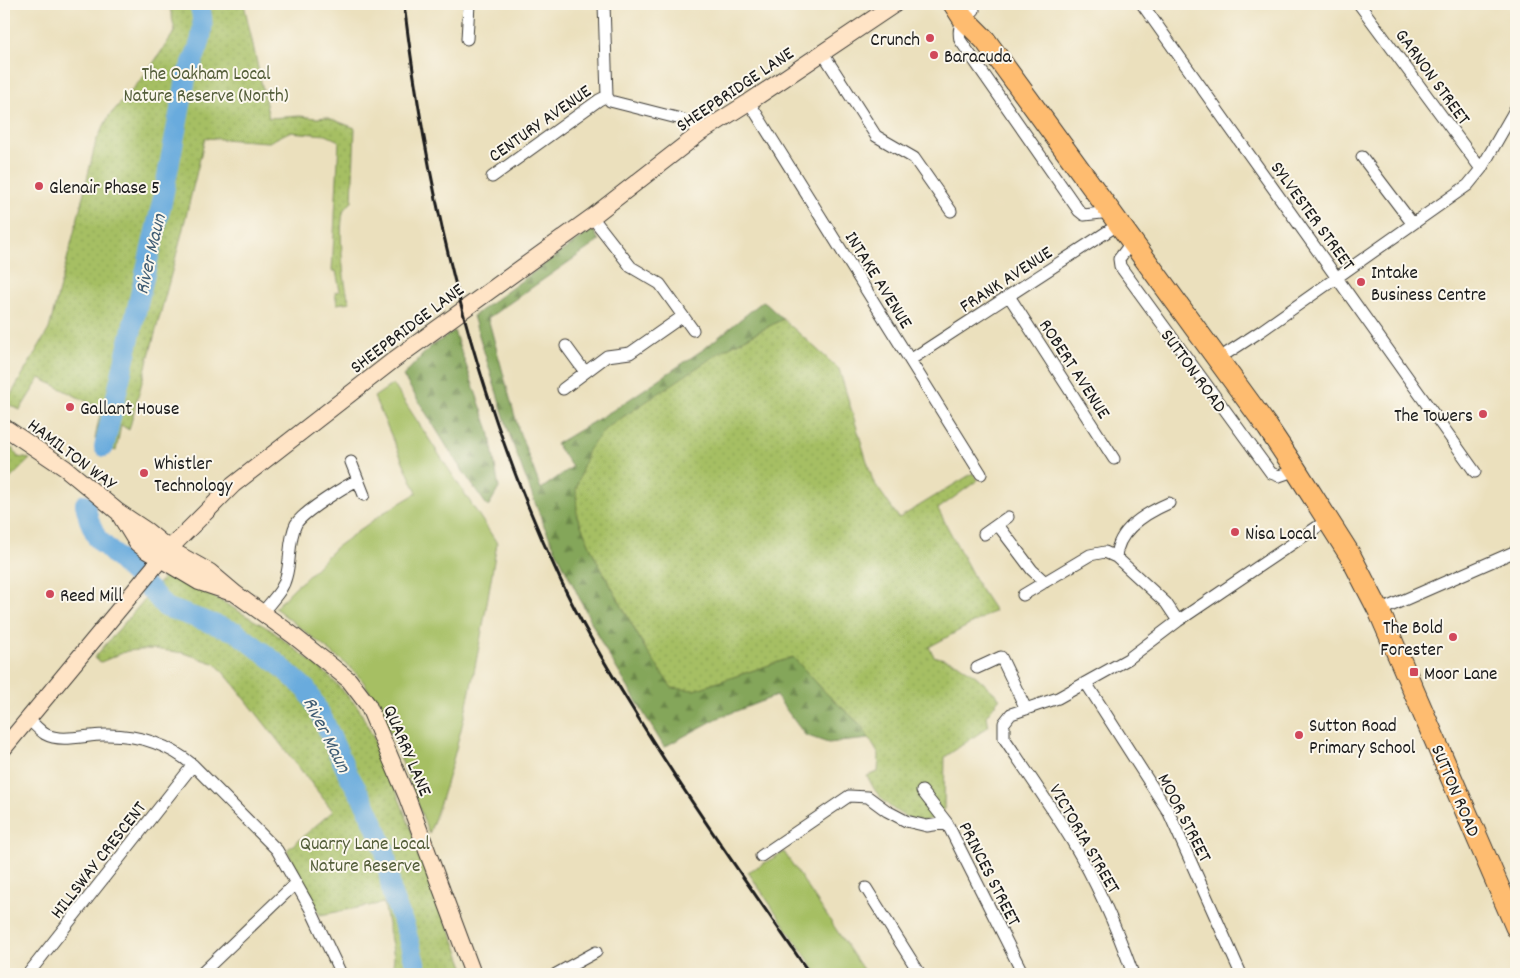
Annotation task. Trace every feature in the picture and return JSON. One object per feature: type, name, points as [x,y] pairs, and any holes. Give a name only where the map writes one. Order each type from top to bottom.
[{"type":"highway","name":"SUTTON ROAD","points":[[966,9],[986,40],[1131,243],[1218,359],[1329,519],[1379,611],[1516,927]]},
{"type":"street","points":[[467,39],[469,4]]},
{"type":"street","points":[[604,4],[607,96],[610,102],[681,118],[692,124],[700,132]]},
{"type":"street","name":"SHEEPBRIDGE LANE","points":[[4,748],[165,554],[233,485],[418,342],[592,217],[700,132],[749,102],[896,4]]},
{"type":"street","name":"SYLVESTER STREET","points":[[1142,4],[1475,472]]},
{"type":"street","name":"GARNON STREET","points":[[1360,4],[1481,169]]},
{"type":"street","name":"SUTTON ROAD","points":[[966,9],[958,32],[960,40],[1079,211],[1084,215],[1114,218]]},
{"type":"street","points":[[822,52],[876,136],[914,158],[951,211]]},
{"type":"street","name":"CENTURY AVENUE","points":[[492,177],[607,96]]},
{"type":"street","name":"INTAKE AVENUE","points":[[749,102],[981,474]]},
{"type":"street","points":[[1218,359],[1261,331],[1468,185],[1481,169],[1516,108]]},
{"type":"street","points":[[1362,157],[1412,223]]},
{"type":"street","points":[[592,217],[631,267],[660,284],[692,330]]},
{"type":"street","name":"FRANK AVENUE","points":[[910,360],[1009,296],[1114,218]]},
{"type":"street","name":"SUTTON ROAD","points":[[1131,243],[1119,259],[1120,266],[1270,473],[1279,476],[1296,470]]},
{"type":"street","name":"ROBERT AVENUE","points":[[1009,296],[1114,459]]},
{"type":"street","points":[[563,389],[607,356],[630,353],[682,316]]},
{"type":"street","points":[[566,346],[585,372]]},
{"type":"street","name":"HAMILTON WAY","points":[[4,427],[65,468],[117,511],[137,543],[165,554]]},
{"type":"street","points":[[351,462],[364,495]]},
{"type":"street","points":[[263,612],[282,587],[286,578],[293,534],[297,523],[305,515],[346,486],[358,480]]},
{"type":"street","points":[[1116,557],[1117,548],[1124,532],[1150,506],[1169,502]]},
{"type":"street","points":[[984,534],[1008,516]]},
{"type":"street","points":[[977,668],[1001,657],[1026,709],[1058,698],[1128,659],[1178,621],[1329,519]]},
{"type":"street","points":[[998,525],[1032,570],[1045,582]]},
{"type":"street","points":[[1379,611],[1516,551]]},
{"type":"street","points":[[1023,595],[1090,555],[1104,552],[1116,557],[1166,603],[1178,621]]},
{"type":"street","name":"QUARRY LANE","points":[[165,554],[199,582],[236,594],[263,612],[349,680],[368,705],[419,827],[474,974]]},
{"type":"street","name":"MOOR STREET","points":[[1086,682],[1169,813],[1241,974]]},
{"type":"street","name":"VICTORIA STREET","points":[[1026,709],[1011,714],[1004,723],[1004,738],[1072,842],[1095,884],[1133,974]]},
{"type":"street","points":[[28,719],[46,734],[60,738],[104,735],[128,736],[151,742],[179,753],[277,850],[296,883],[341,974]]},
{"type":"street","name":"HILLSWAY CRESCENT","points":[[28,974],[194,766]]},
{"type":"street","name":"PRINCES STREET","points":[[922,791],[947,823],[1022,974]]},
{"type":"street","points":[[761,856],[849,796],[868,797],[887,811],[906,821],[927,826],[947,823]]},
{"type":"street","points":[[201,974],[296,883]]},
{"type":"street","points":[[866,888],[920,974]]},
{"type":"street","points":[[556,974],[596,952]]},
{"type":"green space","name":"The Oakham Local Nature Reserve (North)","points":[[169,4],[244,4],[269,118],[326,117],[355,128],[352,202],[344,210],[341,229],[343,271],[350,302],[337,304],[335,292],[340,291],[336,271],[332,271],[339,141],[326,135],[289,132],[269,142],[205,138],[179,245],[129,430],[121,425],[116,451],[104,447],[95,439],[101,409],[40,378],[20,410],[6,403],[49,329],[96,141],[109,116],[146,74],[175,31]]},
{"type":"green space","points":[[593,229],[599,241],[488,318],[519,431],[541,489],[572,467],[556,444],[615,409],[704,349],[763,301],[783,319],[722,351],[577,516],[595,557],[646,650],[694,690],[793,657],[826,693],[861,725],[870,739],[828,743],[805,735],[776,696],[718,718],[664,747],[603,646],[544,526],[512,442],[473,316]]},
{"type":"green space","points":[[783,319],[839,369],[873,481],[899,518],[973,473],[978,480],[938,509],[978,585],[995,611],[929,647],[934,656],[957,663],[976,676],[1000,698],[986,716],[988,727],[945,757],[944,809],[937,816],[928,820],[911,819],[903,815],[888,805],[877,793],[867,776],[878,772],[879,755],[861,725],[826,693],[793,657],[694,690],[672,688],[646,650],[595,557],[577,516],[576,489],[588,450],[605,429],[722,351]]},
{"type":"green space","points":[[454,331],[489,430],[499,488],[488,507],[457,463],[403,376],[429,348]]},
{"type":"green space","points":[[393,384],[497,543],[478,654],[462,727],[429,834],[394,740],[363,681],[350,667],[275,608],[335,548],[383,513],[417,493],[374,397]]},
{"type":"green space","points":[[12,448],[18,457],[30,459],[4,485],[4,457]]},
{"type":"green space","name":"Quarry Lane Local Nature Reserve","points":[[165,576],[175,578],[209,594],[271,630],[328,675],[358,707],[383,757],[467,974],[392,974],[394,957],[384,903],[320,915],[287,850],[333,811],[216,664],[184,653],[153,649],[127,651],[101,662],[94,658]]},
{"type":"green space","points":[[784,852],[866,974],[818,974],[748,872]]},
{"type":"waterway","name":"River Maun","points":[[104,447],[162,202],[187,74],[195,57],[202,32],[202,14],[199,4]]},
{"type":"waterway","name":"River Maun","points":[[85,504],[89,520],[97,538],[165,607],[236,632],[277,663],[307,690],[323,719],[348,774],[366,805],[385,851],[392,895],[405,927],[418,974]]},
{"type":"railway","points":[[404,4],[427,152],[459,298],[480,371],[504,442],[531,512],[561,581],[586,631],[655,745],[698,811],[810,974]]},
{"type":"place","name":"Crunch","points":[[930,38]]},
{"type":"place","name":"Baracuda","points":[[934,55]]},
{"type":"place","name":"Glenair Phase 5","points":[[39,186]]},
{"type":"place","name":"Intake Business Centre","points":[[1361,282]]},
{"type":"place","name":"Gallant House","points":[[70,407]]},
{"type":"place","name":"The Towers","points":[[1483,414]]},
{"type":"place","name":"Whistler Technology","points":[[144,473]]},
{"type":"place","name":"Nisa Local","points":[[1235,532]]},
{"type":"place","name":"Reed Mill","points":[[50,594]]},
{"type":"place","name":"The Bold Forester","points":[[1453,637]]},
{"type":"place","name":"Moor Lane","points":[[1414,672]]},
{"type":"place","name":"Sutton Road Primary School","points":[[1299,735]]}]
